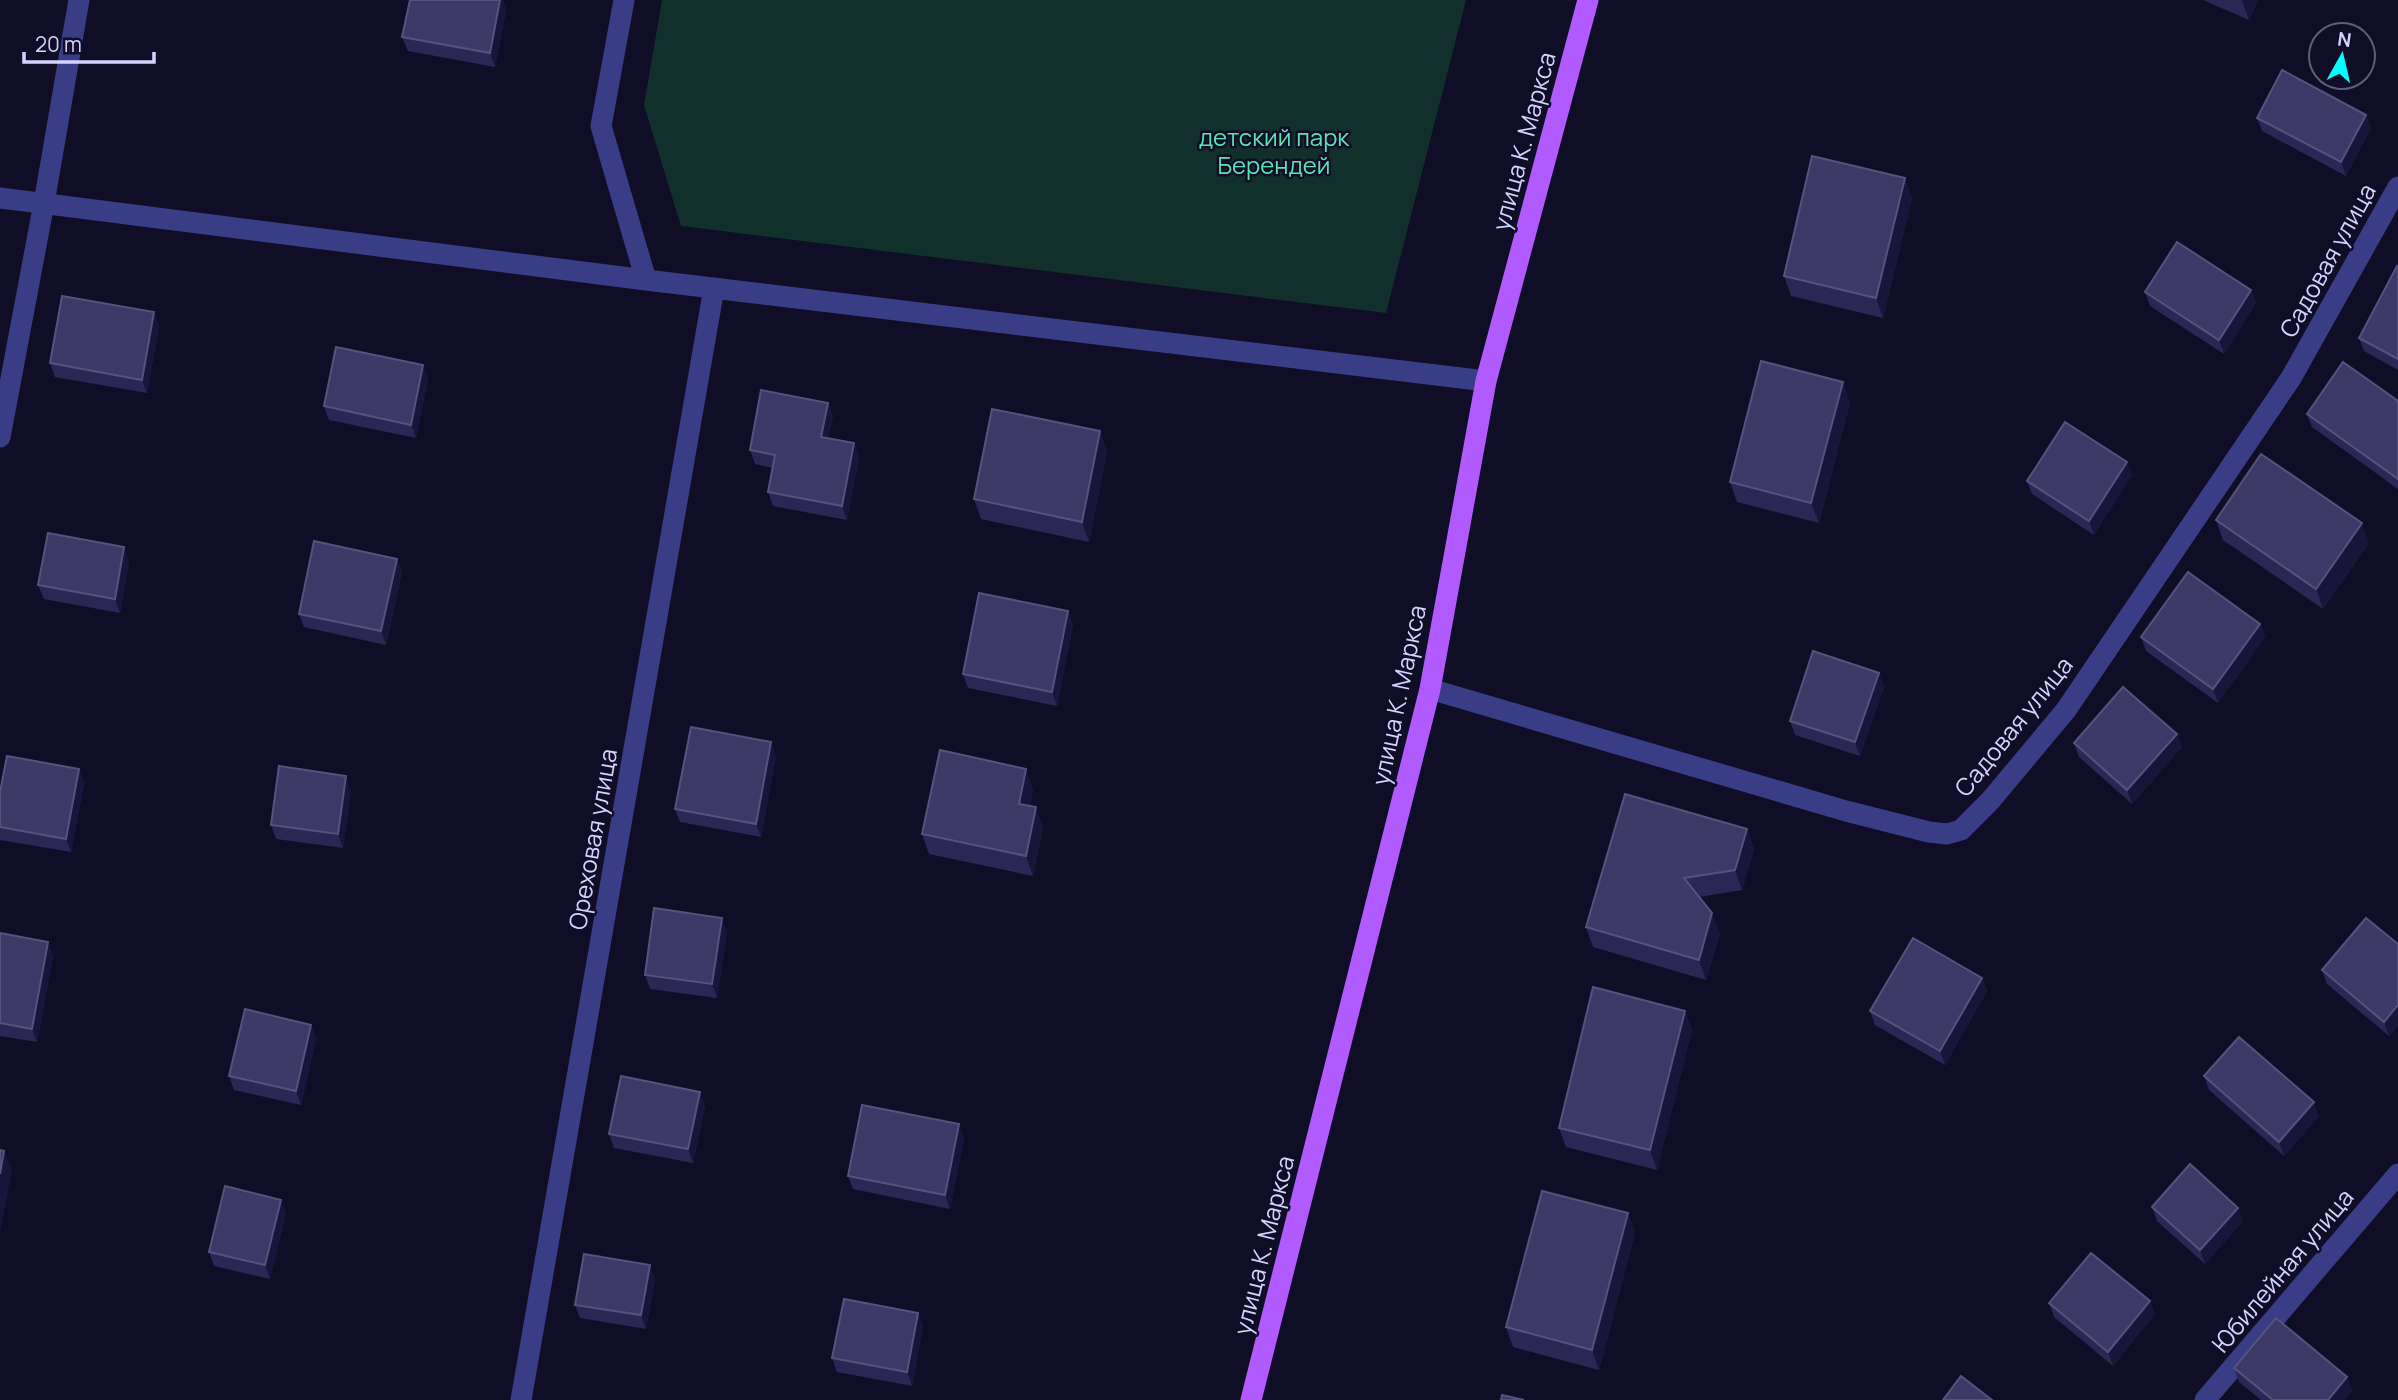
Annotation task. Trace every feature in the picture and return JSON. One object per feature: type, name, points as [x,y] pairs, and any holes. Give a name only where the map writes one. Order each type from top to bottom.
[{"type":"main road","name":"улица К. Маркса","points":[[1251,1400],[1430,689],[1486,381],[1588,0]]},
{"type":"street","points":[[0,437],[79,0]]},
{"type":"street","points":[[624,0],[601,126],[646,280]]},
{"type":"street","name":"Садовая улица","points":[[1430,689],[1846,811],[1929,832],[1947,834],[1961,830],[1990,801],[2073,699],[2291,378],[2398,187]]},
{"type":"street","points":[[0,198],[646,280],[1486,381]]},
{"type":"street","name":"Ореховая улица","points":[[521,1400],[714,288]]},
{"type":"street","name":"Юбилейная улица","points":[[2206,1400],[2398,1174]]},
{"type":"green space","name":"детский парк Берендей","points":[[662,0],[1466,0],[1386,313],[681,226],[644,105]]},
{"type":"building","points":[[410,0],[500,0],[490,53],[402,37]]},
{"type":"building","points":[[2282,70],[2307,83],[2307,91],[2321,91],[2366,115],[2341,162],[2257,118]]},
{"type":"building","points":[[1812,156],[1905,178],[1876,298],[1784,276]]},
{"type":"building","points":[[2177,242],[2251,290],[2219,340],[2145,292]]},
{"type":"building","points":[[2398,267],[2398,359],[2359,338]]},
{"type":"building","points":[[62,296],[154,312],[142,380],[50,363]]},
{"type":"building","points":[[336,347],[423,365],[411,425],[324,406]]},
{"type":"building","points":[[1761,361],[1843,382],[1811,503],[1730,482]]},
{"type":"building","points":[[2343,362],[2398,401],[2398,479],[2307,414]]},
{"type":"building","points":[[761,390],[828,403],[821,437],[854,443],[842,506],[768,492],[775,455],[750,450]]},
{"type":"building","points":[[992,409],[1100,431],[1082,522],[974,499]]},
{"type":"building","points":[[2065,422],[2127,462],[2089,521],[2027,481]]},
{"type":"building","points":[[2261,454],[2362,523],[2316,589],[2216,520]]},
{"type":"building","points":[[48,533],[124,547],[115,599],[38,585]]},
{"type":"building","points":[[314,541],[397,559],[381,631],[299,614]]},
{"type":"building","points":[[2188,572],[2260,624],[2213,689],[2141,637]]},
{"type":"building","points":[[979,593],[1068,611],[1052,692],[963,674]]},
{"type":"building","points":[[1813,651],[1879,673],[1855,742],[1790,721]]},
{"type":"building","points":[[2123,687],[2177,734],[2127,790],[2074,743]]},
{"type":"building","points":[[691,727],[771,742],[756,824],[675,809]]},
{"type":"building","points":[[940,750],[1026,769],[1019,804],[1036,807],[1026,856],[922,834]]},
{"type":"building","points":[[7,756],[79,769],[66,839],[0,827],[0,792]]},
{"type":"building","points":[[279,766],[346,776],[338,834],[271,825]]},
{"type":"building","points":[[1625,794],[1747,829],[1735,870],[1684,878],[1712,913],[1699,960],[1586,927]]},
{"type":"building","points":[[654,908],[722,918],[712,984],[645,975]]},
{"type":"building","points":[[2366,918],[2398,944],[2398,1005],[2384,1022],[2322,970]]},
{"type":"building","points":[[0,933],[48,942],[32,1029],[0,1023]]},
{"type":"building","points":[[1913,938],[1982,978],[1940,1051],[1870,1011]]},
{"type":"building","points":[[1593,987],[1685,1011],[1650,1150],[1559,1128]]},
{"type":"building","points":[[245,1009],[311,1025],[296,1091],[229,1076]]},
{"type":"building","points":[[2239,1037],[2314,1102],[2279,1142],[2204,1076]]},
{"type":"building","points":[[621,1076],[700,1092],[688,1149],[609,1134]]},
{"type":"building","points":[[862,1105],[959,1124],[945,1195],[848,1176]]},
{"type":"building","points":[[0,1150],[4,1151],[0,1174]]},
{"type":"building","points":[[2190,1164],[2238,1208],[2200,1250],[2152,1207]]},
{"type":"building","points":[[225,1186],[281,1200],[265,1265],[209,1252]]},
{"type":"building","points":[[1542,1191],[1628,1213],[1592,1350],[1506,1327]]},
{"type":"building","points":[[2091,1253],[2150,1301],[2108,1352],[2049,1303]]},
{"type":"building","points":[[584,1254],[650,1265],[641,1315],[575,1305]]},
{"type":"building","points":[[844,1299],[918,1313],[907,1372],[832,1358]]},
{"type":"building","points":[[2276,1318],[2347,1377],[2328,1400],[2273,1400],[2234,1368]]},
{"type":"building","points":[[1961,1376],[1992,1400],[1943,1400]]},
{"type":"building","points":[[1502,1395],[1524,1400],[1501,1400]]}]
